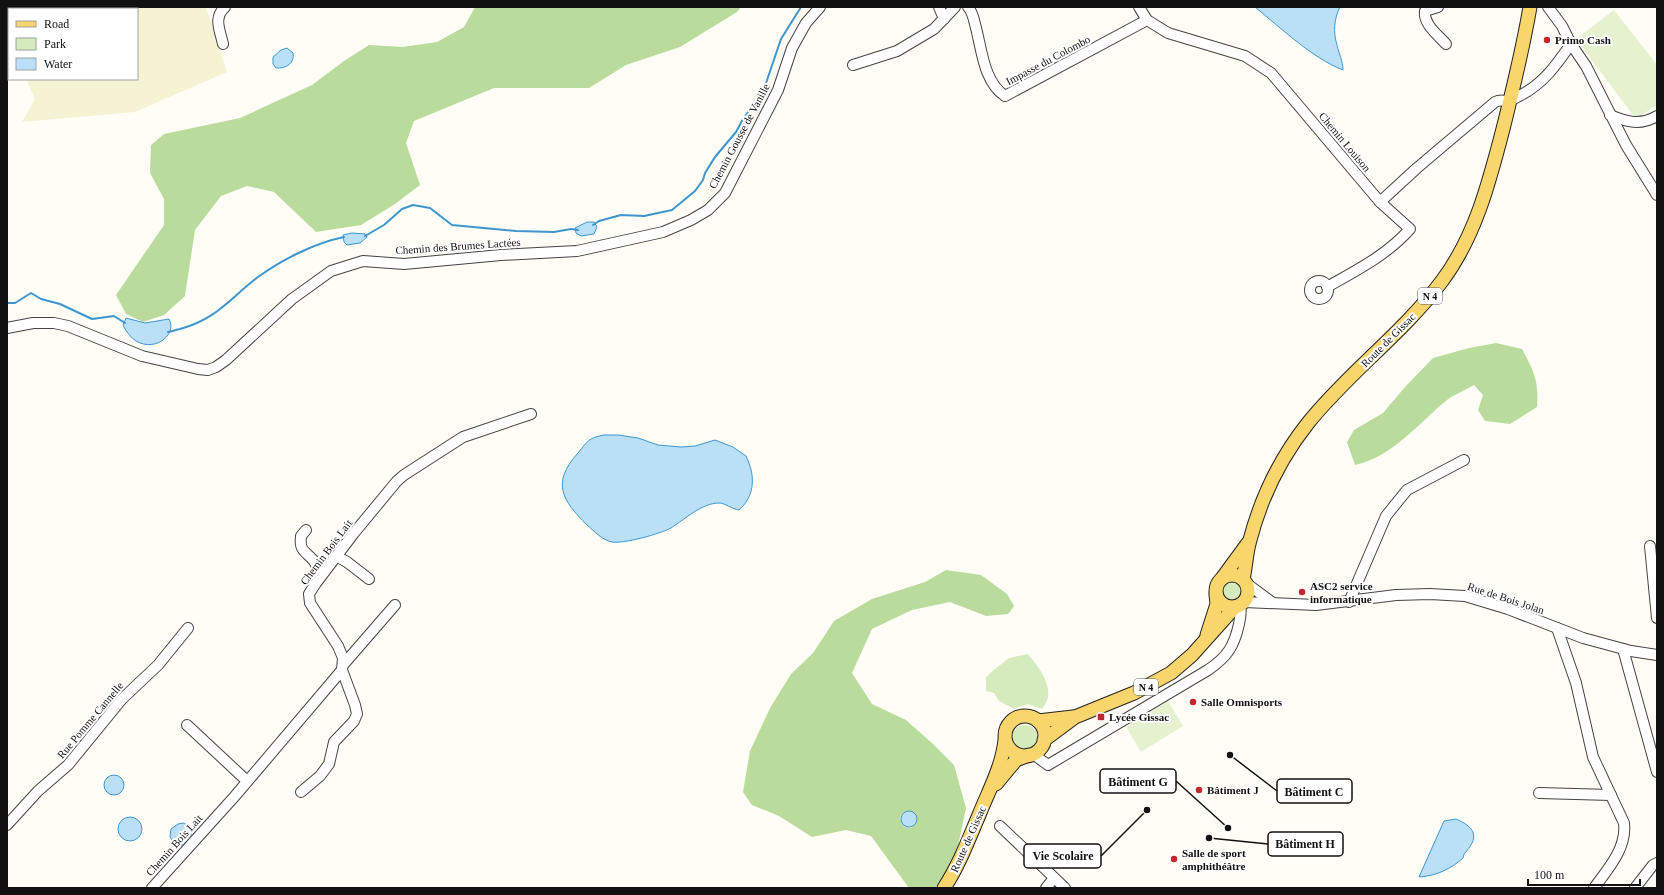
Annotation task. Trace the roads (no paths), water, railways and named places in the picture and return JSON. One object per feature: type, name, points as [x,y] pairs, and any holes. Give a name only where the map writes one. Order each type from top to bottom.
[{"type":"main road","name":"Route de Gissac","points":[[1245,581],[1249,542],[1262,502],[1271,482],[1307,424],[1325,403],[1420,308],[1442,281],[1461,252],[1476,220],[1488,187],[1510,101],[1530,7]]},
{"type":"main road","name":"Route de Gissac","points":[[1223,577],[1249,542]]},
{"type":"main road","points":[[1223,577],[1227,575],[1236,575],[1245,581]]},
{"type":"main road","name":"N 4","points":[[1205,640],[1216,604],[1217,585],[1223,577]]},
{"type":"main road","name":"N 4","points":[[1031,754],[1041,747],[1044,740],[1075,717],[1125,697],[1160,680],[1187,660],[1240,605],[1247,593],[1245,581]]},
{"type":"main road","points":[[1216,594],[1218,599],[1226,606],[1240,605]]},
{"type":"main road","name":"N 4","points":[[1005,740],[1007,728],[1015,718],[1027,716],[1038,721],[1075,717]]},
{"type":"main road","points":[[1038,721],[1044,730],[1044,740]]},
{"type":"main road","name":"Route de Gissac","points":[[944,888],[955,870],[991,789],[1003,756],[1005,740]]},
{"type":"main road","points":[[1005,740],[1017,754],[1031,754]]},
{"type":"main road","name":"Route de Gissac","points":[[991,789],[1016,760],[1031,754]]},
{"type":"street","points":[[223,44],[218,20],[220,11],[225,7]]},
{"type":"street","name":"Chemin Gousse de Vanille","points":[[708,210],[725,193],[778,90],[792,48],[806,23],[820,7]]},
{"type":"street","points":[[939,7],[944,19]]},
{"type":"street","points":[[853,66],[897,50],[934,29],[955,7]]},
{"type":"street","name":"Impasse du Colombo","points":[[968,7],[974,19],[989,77],[996,90],[1005,96],[1147,20]]},
{"type":"street","points":[[1139,7],[1147,20]]},
{"type":"street","points":[[1438,7],[1425,12],[1424,17],[1428,24],[1446,44]]},
{"type":"street","points":[[1548,7],[1562,26],[1571,44],[1586,66],[1626,145],[1657,194]]},
{"type":"street","name":"Chemin Louison","points":[[1147,20],[1168,33],[1245,56],[1271,73],[1380,202],[1410,229],[1377,258],[1327,287]]},
{"type":"street","points":[[1380,202],[1417,168],[1495,102],[1502,99],[1510,101],[1528,91],[1545,78],[1555,67],[1571,44]]},
{"type":"street","points":[[1610,115],[1626,122],[1637,124],[1657,116]]},
{"type":"street","name":"Chemin des Brumes Lactées","points":[[7,328],[33,323],[54,323],[68,326],[142,356],[208,370],[216,367],[226,360],[292,299],[331,270],[363,261],[404,264],[501,255],[577,251],[663,232],[691,220],[708,210]]},
{"type":"street","name":"Chemin Bois Lait","points":[[152,888],[247,781],[342,667],[343,658],[338,646],[310,603],[309,594],[336,556],[397,481],[408,472],[463,438],[531,414]]},
{"type":"street","points":[[1348,602],[1386,516],[1407,490],[1464,460]]},
{"type":"street","points":[[306,530],[301,536],[300,545],[303,552],[314,561],[321,576]]},
{"type":"street","points":[[1650,546],[1657,618]]},
{"type":"street","points":[[336,556],[347,562],[369,579]]},
{"type":"street","points":[[1245,581],[1273,603]]},
{"type":"street","name":"Rue de Bois Jolan","points":[[1240,605],[1273,603],[1302,606],[1348,602],[1396,595],[1430,594],[1465,596],[1508,609],[1583,638],[1623,649],[1657,655]]},
{"type":"street","points":[[301,792],[320,776],[329,764],[334,742],[354,721],[357,714],[342,667],[395,605]]},
{"type":"street","points":[[1031,754],[1048,765],[1208,670],[1225,656],[1234,644],[1240,617],[1240,605]]},
{"type":"street","name":"Rue Pomme Cannelle","points":[[7,826],[38,791],[68,766],[122,699],[158,666],[188,628]]},
{"type":"street","points":[[1557,628],[1576,683],[1592,756],[1624,823],[1625,834],[1620,849],[1609,868],[1594,888]]},
{"type":"street","points":[[1623,649],[1657,772]]},
{"type":"street","points":[[187,726],[247,781]]},
{"type":"street","points":[[1539,793],[1611,795]]},
{"type":"street","points":[[1000,826],[1065,888]]},
{"type":"street","points":[[1635,888],[1653,865],[1657,863]]},
{"type":"street","points":[[1046,888],[1054,878]]},
{"type":"water","points":[[1255,7],[1340,7],[1336,16],[1335,30],[1343,70],[1331,65],[1308,50]]},
{"type":"water","points":[[287,48],[293,53],[293,60],[289,65],[276,68],[273,64],[273,57],[281,50]]},
{"type":"water","points":[[587,222],[594,222],[597,227],[594,234],[581,236],[576,233],[575,228]]},
{"type":"water","points":[[352,233],[365,234],[367,237],[360,243],[347,245],[344,242],[343,235]]},
{"type":"water","points":[[126,318],[145,323],[169,319],[171,327],[169,334],[164,339],[148,345],[139,342],[130,336],[123,325]]},
{"type":"water","points":[[604,435],[618,435],[638,438],[658,445],[681,447],[695,446],[715,440],[733,447],[746,456],[749,463],[752,484],[749,498],[739,510],[721,503],[713,504],[700,509],[671,528],[659,533],[624,542],[608,541],[598,535],[578,516],[566,499],[562,482],[564,473],[586,443],[595,437]]},
{"type":"water","points":[[110,775],[118,775],[124,781],[124,789],[118,795],[110,795],[104,789],[104,781]]},
{"type":"water","points":[[906,811],[912,811],[917,816],[915,825],[912,827],[906,827],[901,822],[901,816]]},
{"type":"water","points":[[130,817],[138,821],[142,829],[138,837],[130,841],[122,837],[118,829],[122,821]]},
{"type":"water","points":[[1456,819],[1468,826],[1474,834],[1472,843],[1464,854],[1463,858],[1443,871],[1419,877],[1444,821]]},
{"type":"water","points":[[183,823],[190,826],[190,838],[184,845],[176,846],[170,837],[171,829],[178,824]]},
{"type":"waterway","points":[[593,225],[599,221],[621,215],[644,216],[672,210],[695,191],[703,180],[705,173],[715,157],[736,132],[743,119],[759,97],[765,86],[781,39],[801,7]]},
{"type":"waterway","points":[[365,236],[384,225],[402,209],[413,205],[430,208],[452,225],[516,231],[554,232],[571,229],[578,230]]},
{"type":"waterway","points":[[168,332],[193,325],[204,320],[222,308],[258,277],[289,258],[322,243],[344,237]]},
{"type":"waterway","points":[[7,303],[15,303],[31,293],[41,299],[60,304],[92,319],[114,316],[125,323]]},
{"type":"place","name":"Primo Cash","points":[[1547,40]]},
{"type":"place","name":"ASC2 service informatique","points":[[1302,592]]},
{"type":"place","name":"Salle Omnisports","points":[[1193,702]]},
{"type":"place","name":"Lycée Gissac","points":[[1101,717]]},
{"type":"place","name":"Bâtiment C","points":[[1230,755]]},
{"type":"place","name":"Bâtiment J","points":[[1199,790]]},
{"type":"place","name":"Vie Scolaire","points":[[1147,810]]},
{"type":"place","name":"Bâtiment G","points":[[1228,828]]},
{"type":"place","name":"Bâtiment H","points":[[1209,838]]},
{"type":"place","name":"Salle de sport amphithéâtre","points":[[1174,859]]}]
